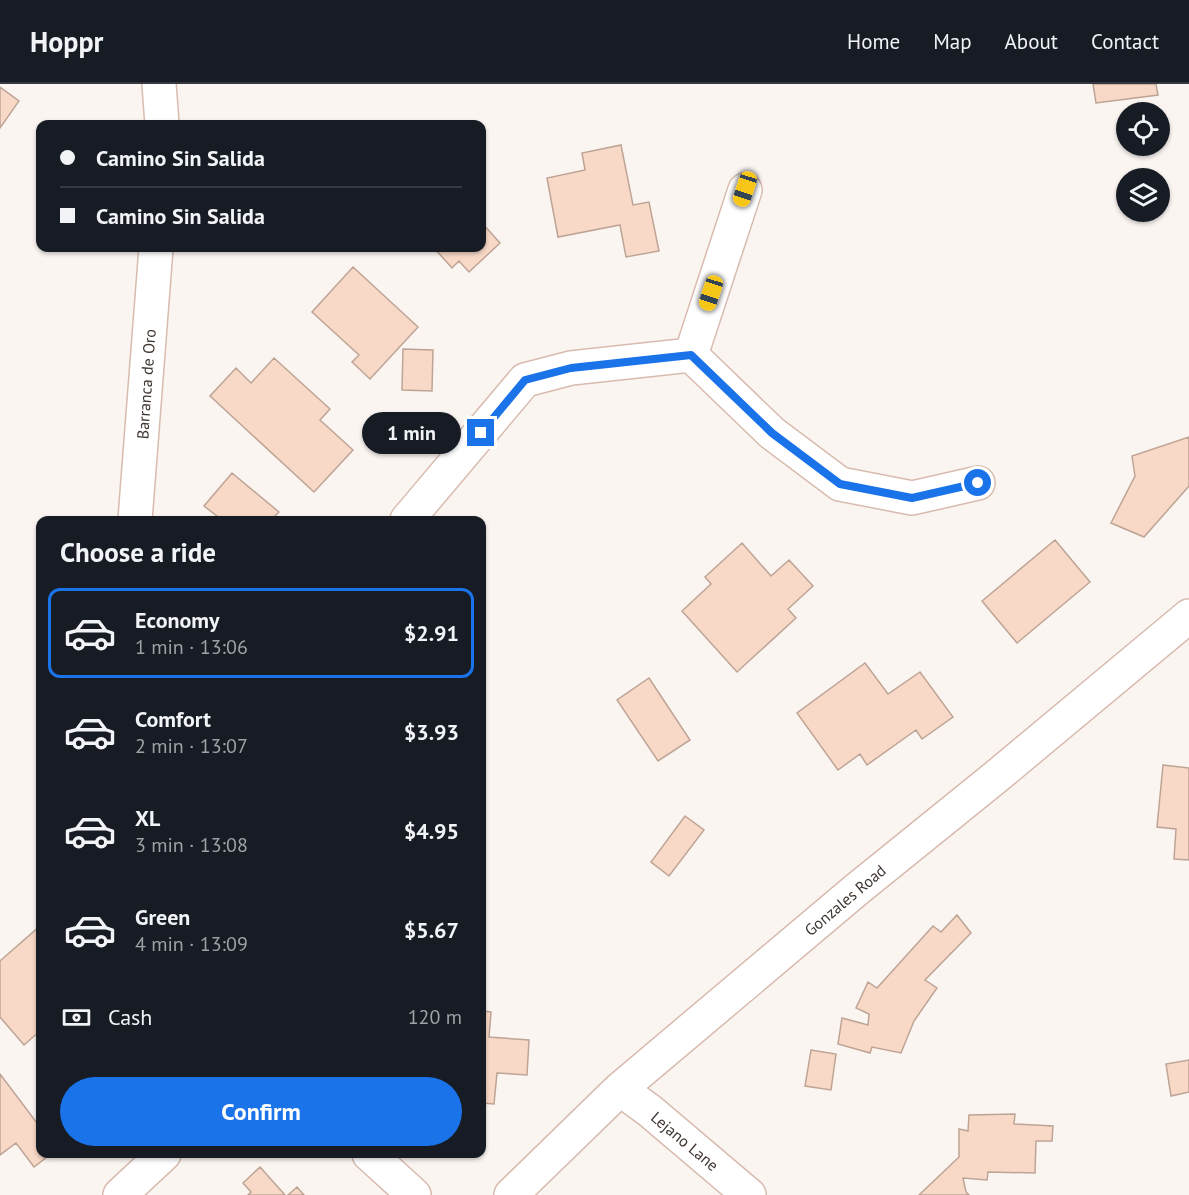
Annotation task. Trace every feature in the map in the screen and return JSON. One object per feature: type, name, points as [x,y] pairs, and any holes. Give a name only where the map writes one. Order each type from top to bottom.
[{"type":"street","points":[[159,84],[162,120]]},
{"type":"street","points":[[691,355],[745,189]]},
{"type":"street","name":"Barranca de Oro","points":[[135,516],[156,252]]},
{"type":"street","points":[[691,355],[772,433],[840,484],[912,498],[978,483]]},
{"type":"street","points":[[409,516],[525,380],[571,368],[691,355]]},
{"type":"street","name":"Gonzales Road","points":[[511,1195],[620,1089],[856,890],[998,776],[1189,616]]},
{"type":"street","name":"Lejano Lane","points":[[620,1089],[650,1111],[748,1195]]},
{"type":"street","points":[[120,1195],[160,1158]]},
{"type":"street","points":[[373,1158],[414,1195]]},
{"type":"building","points":[[1093,84],[1156,84],[1158,95],[1096,103]]},
{"type":"building","points":[[0,87],[19,101],[0,128]]},
{"type":"building","points":[[621,145],[633,205],[649,202],[659,251],[626,257],[620,225],[558,237],[547,178],[585,170],[582,153]]},
{"type":"building","points":[[486,227],[500,243],[469,272],[459,261],[452,268],[438,252],[486,252]]},
{"type":"building","points":[[353,267],[418,327],[370,379],[352,362],[359,355],[312,312]]},
{"type":"building","points":[[403,349],[433,350],[432,391],[402,390]]},
{"type":"building","points":[[274,358],[330,409],[320,420],[353,450],[314,492],[210,396],[236,368],[251,383]]},
{"type":"building","points":[[1189,437],[1189,486],[1144,537],[1111,523],[1135,476],[1132,456]]},
{"type":"building","points":[[232,473],[279,512],[275,516],[217,516],[204,506]]},
{"type":"building","points":[[1055,540],[1090,582],[1017,643],[982,601]]},
{"type":"building","points":[[742,543],[771,576],[789,560],[813,586],[788,609],[796,618],[737,672],[682,611],[711,584],[705,577]]},
{"type":"building","points":[[865,663],[888,694],[920,672],[953,717],[922,739],[916,730],[867,765],[860,754],[838,770],[797,713]]},
{"type":"building","points":[[649,678],[690,740],[658,761],[617,700]]},
{"type":"building","points":[[1163,765],[1189,768],[1189,860],[1174,859],[1176,829],[1157,827]]},
{"type":"building","points":[[685,816],[704,830],[669,876],[651,862]]},
{"type":"building","points":[[957,915],[971,933],[925,980],[937,988],[914,1021],[901,1053],[872,1047],[870,1053],[838,1044],[842,1018],[868,1025],[869,1014],[856,1008],[868,982],[877,988],[933,926],[941,932]]},
{"type":"building","points":[[36,930],[36,1034],[24,1045],[0,1017],[0,961]]},
{"type":"building","points":[[486,1011],[491,1012],[489,1037],[529,1040],[527,1075],[497,1073],[494,1104],[486,1103]]},
{"type":"building","points":[[811,1050],[836,1054],[831,1090],[805,1086]]},
{"type":"building","points":[[1189,1060],[1189,1092],[1171,1096],[1166,1064]]},
{"type":"building","points":[[0,1074],[36,1122],[36,1158],[46,1158],[34,1167],[16,1143],[0,1155]]},
{"type":"building","points":[[1015,1114],[1014,1124],[1053,1126],[1052,1141],[1036,1141],[1035,1173],[988,1172],[987,1180],[963,1178],[966,1192],[969,1195],[919,1195],[959,1157],[959,1129],[968,1131],[969,1115]]},
{"type":"building","points":[[260,1167],[285,1195],[248,1195],[251,1192],[243,1183]]},
{"type":"building","points":[[297,1187],[304,1195],[288,1195]]},
{"type":"route","points":[[481,433],[525,380],[571,368],[691,355],[772,433],[840,484],[912,498],[978,483]]}]
